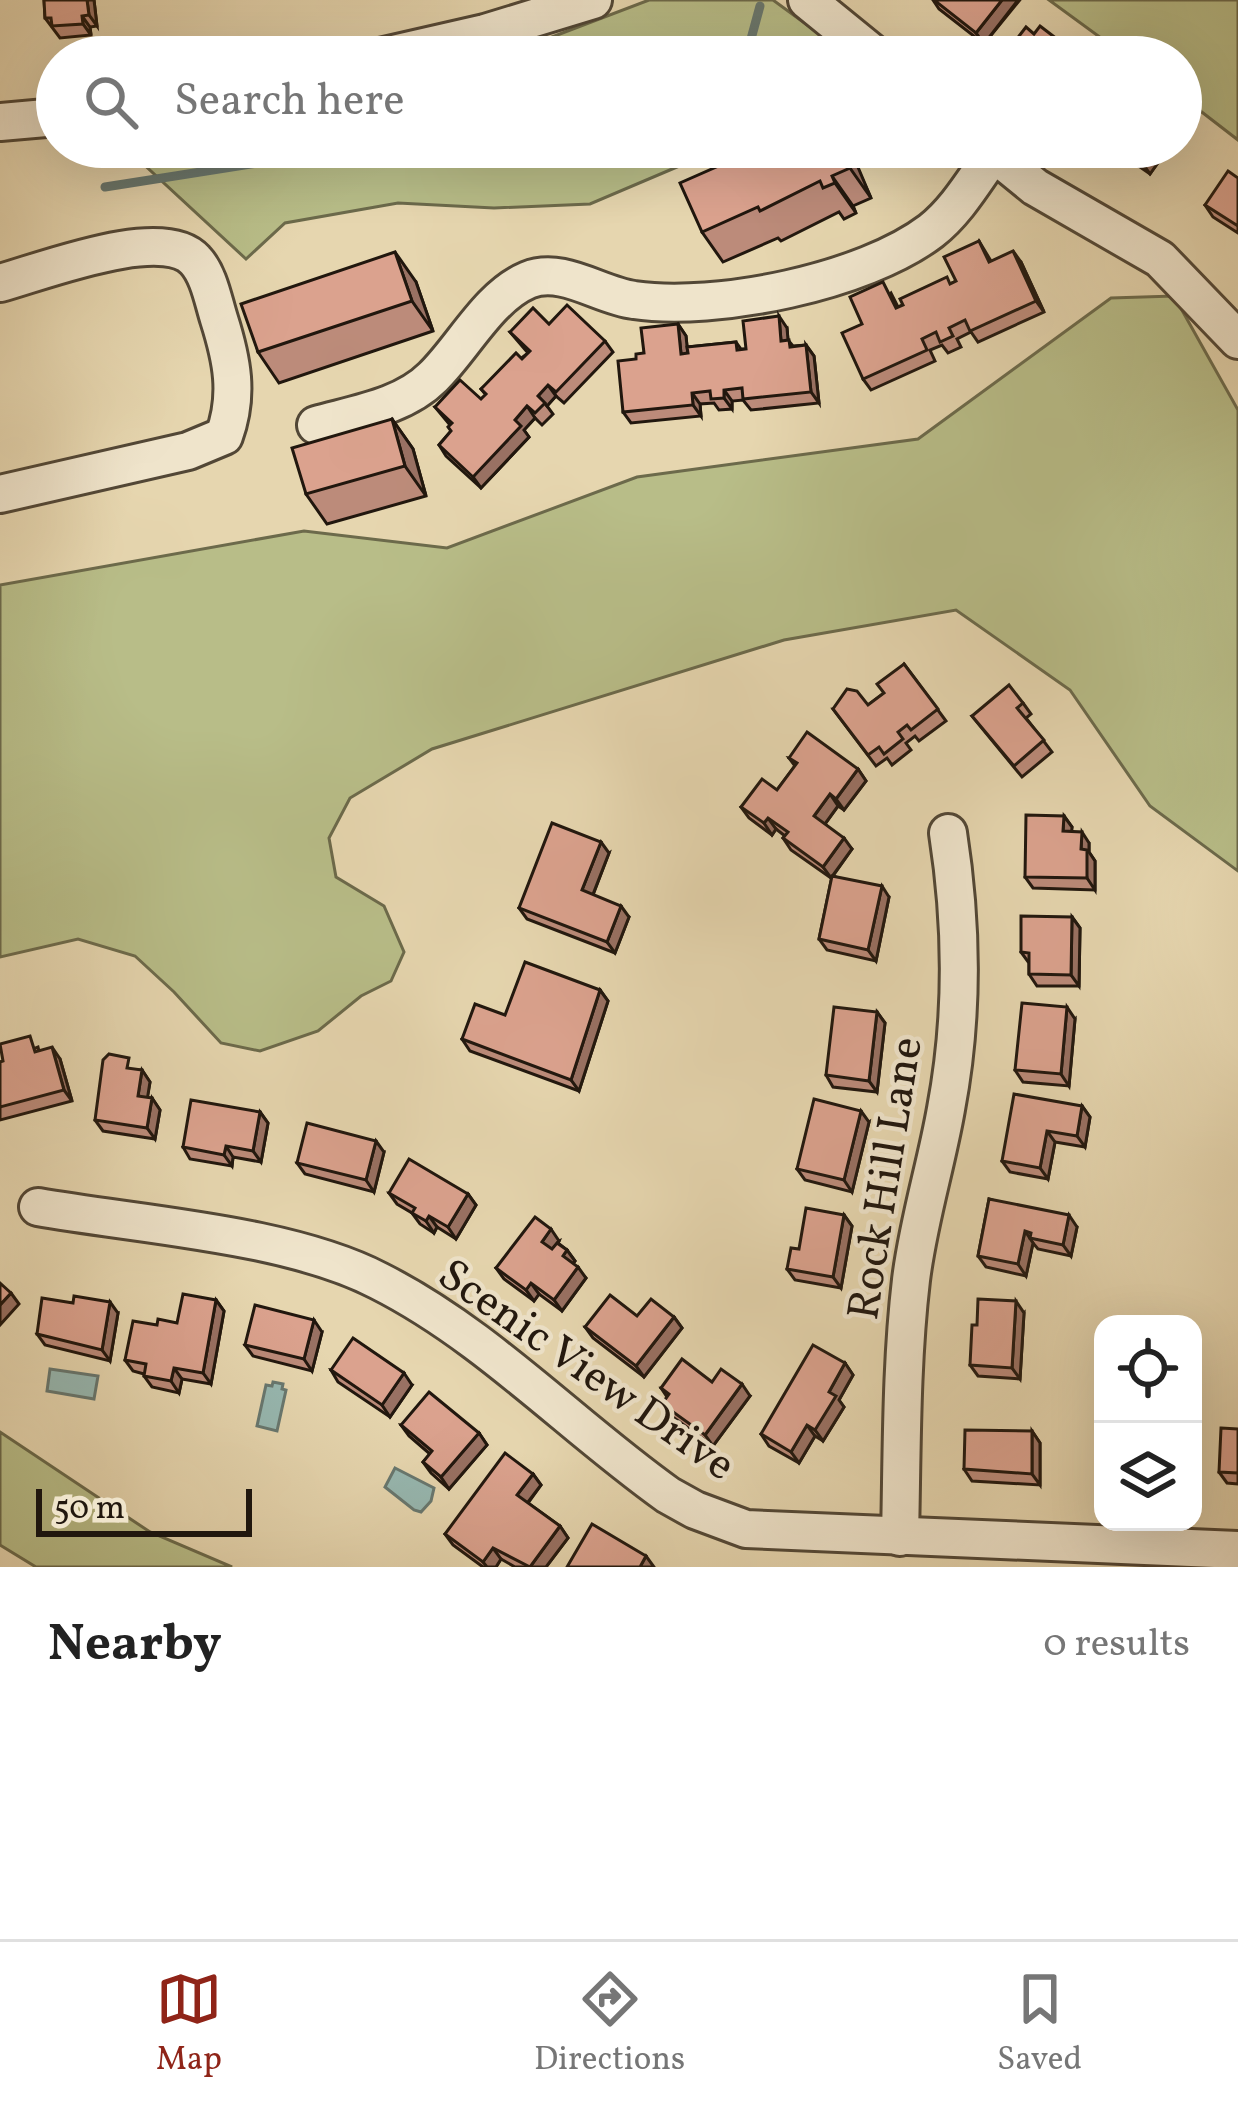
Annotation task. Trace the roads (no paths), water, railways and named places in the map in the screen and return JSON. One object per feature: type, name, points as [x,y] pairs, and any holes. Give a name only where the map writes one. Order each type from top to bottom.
[{"type":"street","points":[[466,36],[593,0]]},
{"type":"street","points":[[807,0],[851,36]]},
{"type":"street","points":[[0,122],[36,118]]},
{"type":"street","points":[[316,425],[413,392],[431,379],[507,292],[532,278],[552,277],[627,300],[660,303],[771,292],[846,276],[932,231],[950,214],[979,168]]},
{"type":"street","points":[[1012,168],[1035,187],[1160,259],[1238,340]]},
{"type":"street","points":[[0,283],[114,252],[157,244],[179,249],[195,259],[208,284],[235,386],[224,436],[170,456],[0,494]]},
{"type":"street","name":"Rock Hill Lane","points":[[900,1538],[905,1350],[912,1277],[948,1102],[956,1028],[958,952],[948,833]]},
{"type":"street","name":"Scenic View Drive","points":[[38,1207],[190,1231],[336,1263],[377,1280],[436,1316],[661,1490],[695,1510],[746,1529],[1087,1556],[1238,1550]]},
{"type":"water","points":[[50,1369],[98,1376],[94,1399],[47,1391]]},
{"type":"water","points":[[273,1382],[286,1390],[277,1431],[257,1426],[266,1385]]},
{"type":"water","points":[[395,1468],[434,1488],[421,1512],[385,1487]]},
{"type":"waterway","points":[[752,36],[760,6]]},
{"type":"waterway","points":[[105,187],[226,168]]}]
